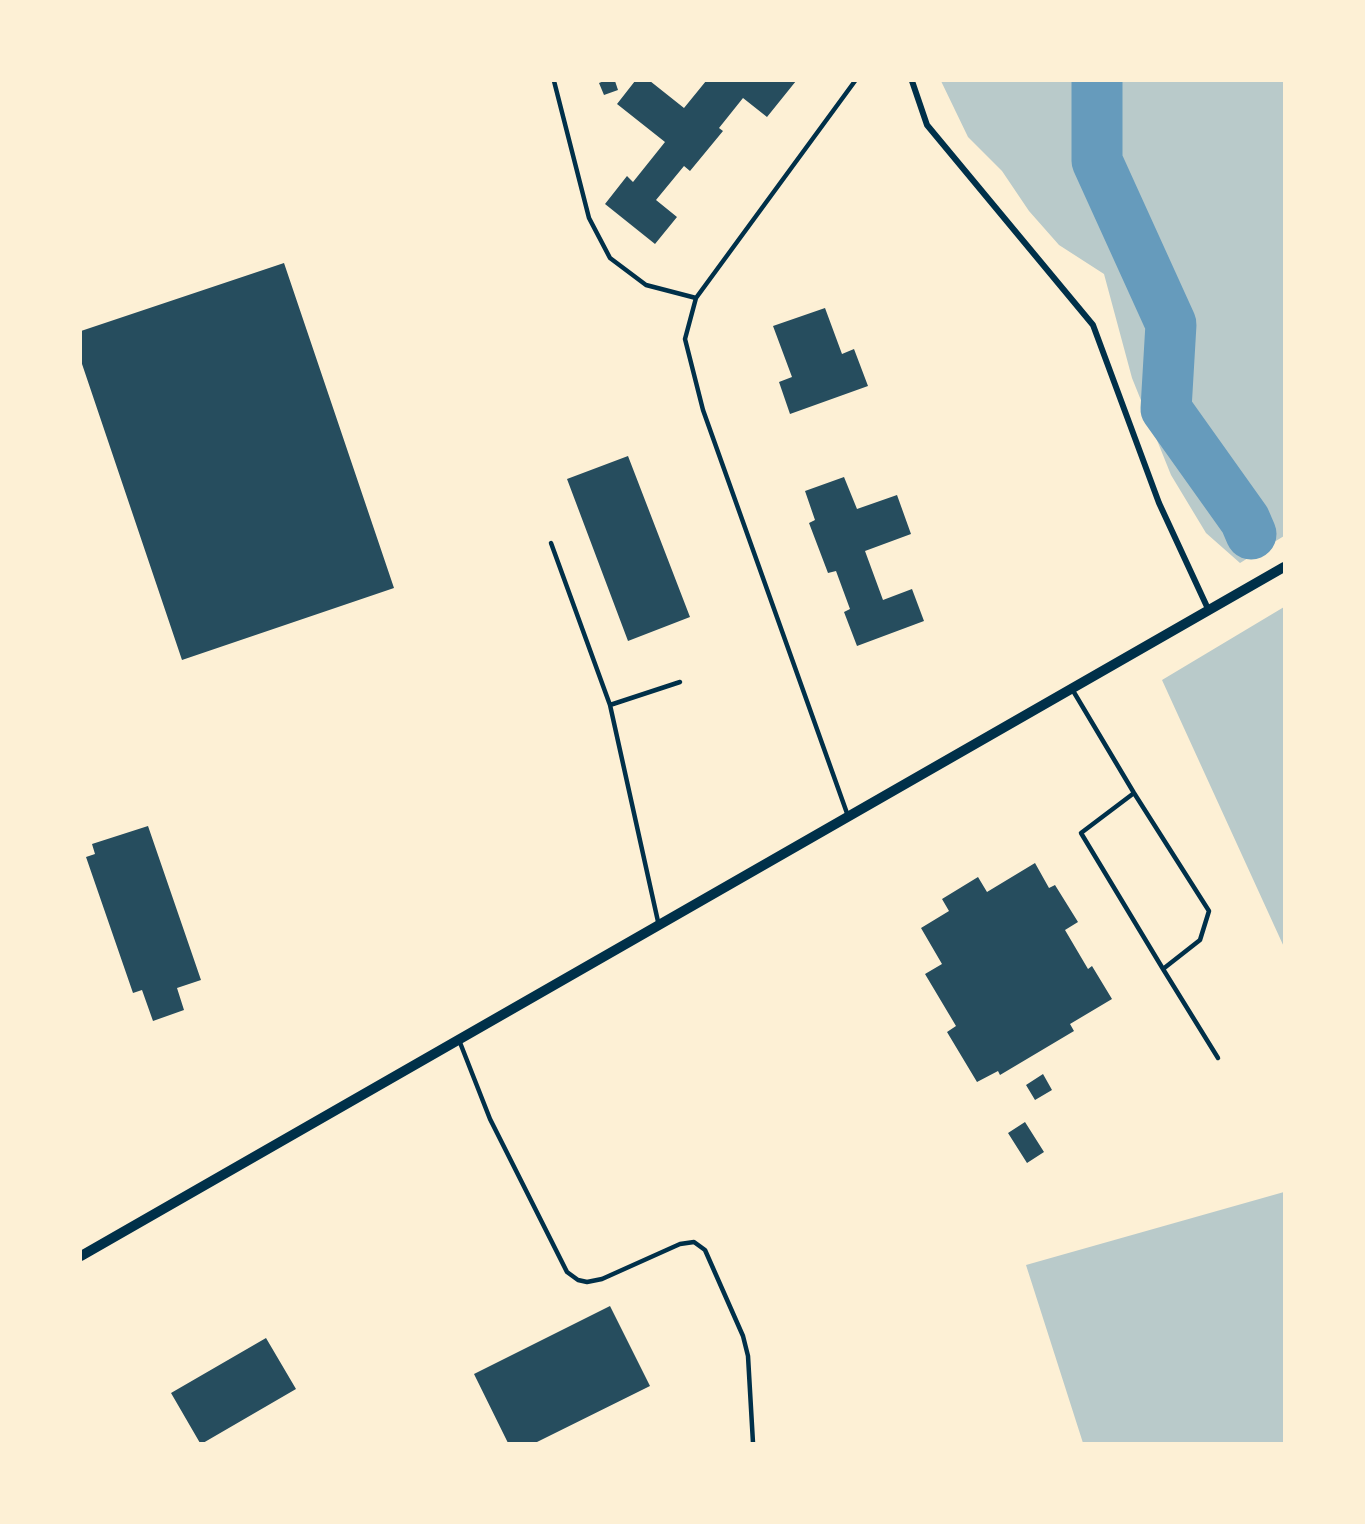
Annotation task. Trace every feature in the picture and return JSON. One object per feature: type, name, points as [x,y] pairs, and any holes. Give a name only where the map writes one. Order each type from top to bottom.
[{"type":"street","points":[[912,81],[927,124],[1093,325],[1159,503],[1209,611]]},
{"type":"street","points":[[81,1256],[1284,567]]},
{"type":"lane","points":[[554,81],[589,218],[610,258],[646,285],[696,298]]},
{"type":"lane","points":[[849,817],[703,410],[685,339],[696,298],[855,81]]},
{"type":"lane","points":[[551,543],[610,705],[659,926]]},
{"type":"lane","points":[[610,705],[680,682]]},
{"type":"lane","points":[[1072,689],[1134,793],[1209,911],[1200,940],[1163,969]]},
{"type":"lane","points":[[1134,793],[1081,833],[1218,1058]]},
{"type":"lane","points":[[459,1040],[490,1119],[567,1272],[578,1280],[588,1282],[602,1279],[680,1244],[694,1242],[705,1250],[743,1336],[748,1356],[753,1443]]},
{"type":"shaded area","points":[[941,81],[1284,81],[1284,536],[1240,563],[1206,533],[1171,475],[1132,378],[1104,274],[1059,245],[1029,211],[1002,171],[968,137]]},
{"type":"shaded area","points":[[1284,607],[1284,947],[1162,680]]},
{"type":"shaded area","points":[[1284,1192],[1284,1443],[1083,1443],[1026,1265]]},
{"type":"building","points":[[615,81],[618,90],[604,95],[599,83]]},
{"type":"building","points":[[635,81],[650,81],[684,108],[706,81],[796,81],[767,117],[743,98],[719,128],[723,131],[690,171],[684,166],[656,200],[677,217],[655,244],[605,204],[627,176],[633,182],[665,142],[617,104]]},
{"type":"building","points":[[284,263],[394,588],[182,660],[81,361],[81,331]]},
{"type":"building","points":[[825,308],[842,354],[854,349],[868,386],[790,414],[779,382],[792,377],[773,326]]},
{"type":"building","points":[[628,456],[690,617],[628,641],[567,479]]},
{"type":"building","points":[[844,477],[857,509],[897,495],[911,534],[865,551],[883,600],[912,589],[924,621],[857,646],[844,612],[850,609],[836,571],[828,573],[809,523],[815,520],[805,491]]},
{"type":"building","points":[[148,826],[201,980],[177,988],[184,1010],[153,1021],[142,990],[133,993],[86,857],[95,854],[92,844]]},
{"type":"building","points":[[1035,863],[1049,888],[1055,885],[1078,922],[1065,930],[1088,969],[1092,966],[1112,999],[1070,1024],[1074,1031],[1000,1075],[998,1071],[977,1082],[947,1032],[956,1026],[925,974],[942,964],[921,928],[949,911],[942,899],[978,877],[987,892]]},
{"type":"building","points":[[1043,1074],[1052,1090],[1035,1100],[1026,1085]]},
{"type":"building","points":[[1025,1122],[1044,1152],[1027,1163],[1008,1133]]},
{"type":"building","points":[[610,1306],[650,1386],[535,1443],[508,1443],[474,1374]]},
{"type":"building","points":[[266,1338],[296,1389],[200,1443],[171,1393]]},
{"type":"waterway","points":[[1097,81],[1097,161],[1171,324],[1166,409],[1245,520],[1251,534]]}]
